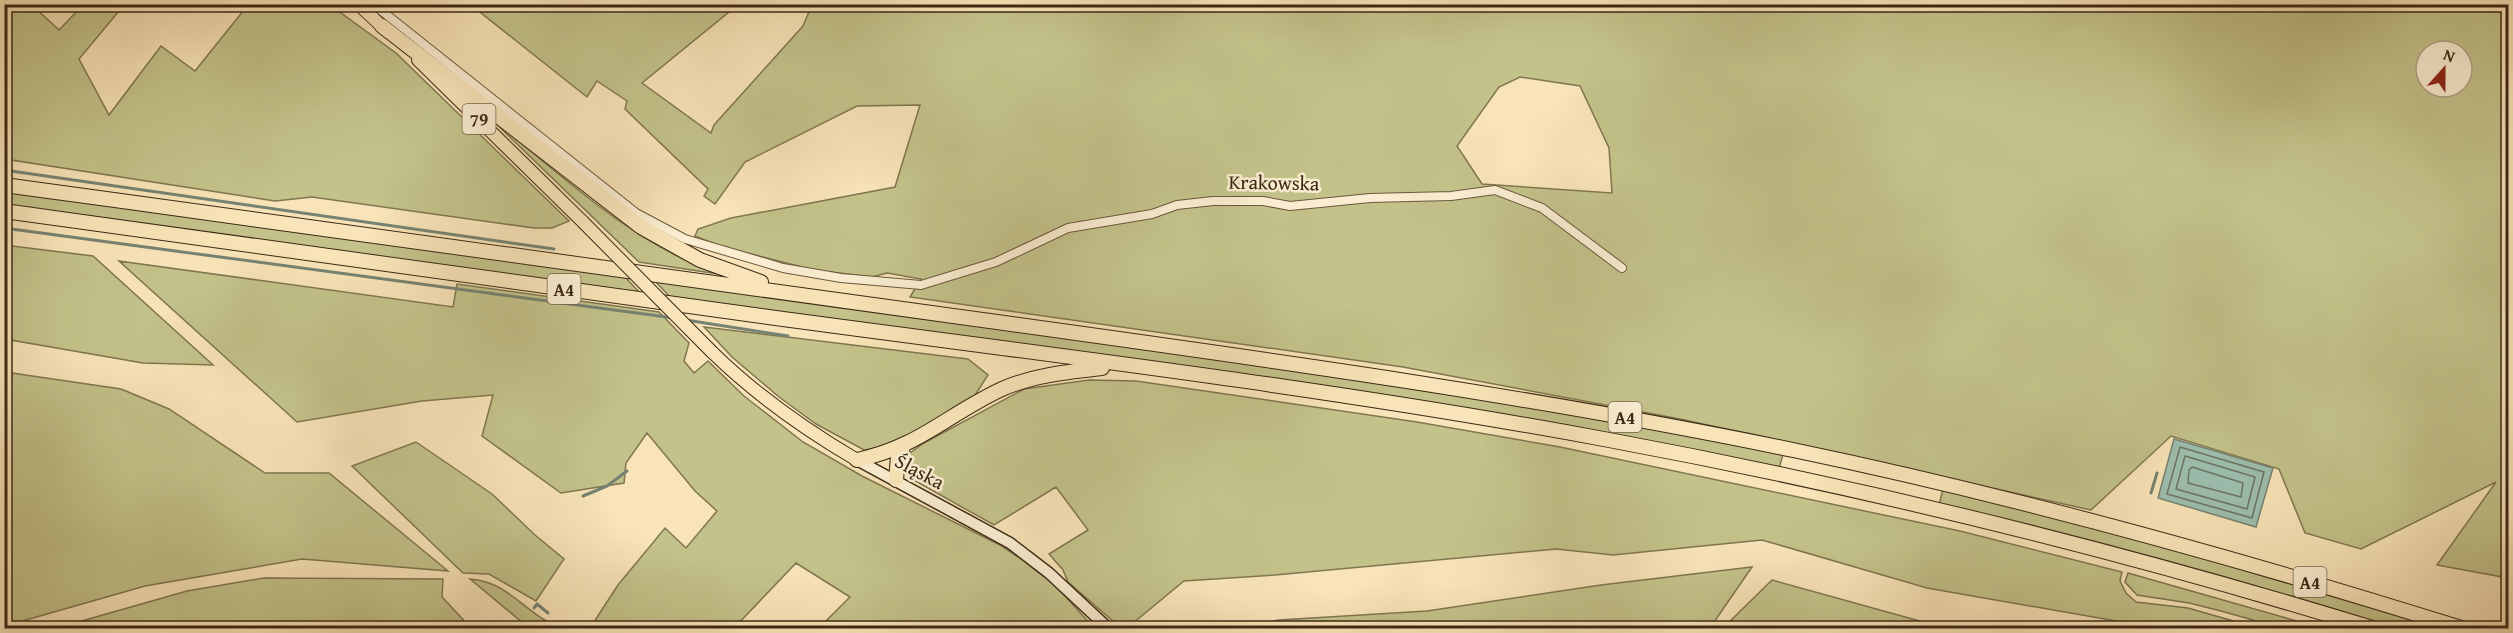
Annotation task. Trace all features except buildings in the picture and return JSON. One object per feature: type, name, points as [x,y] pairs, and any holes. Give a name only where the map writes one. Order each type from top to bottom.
[{"type":"highway","points":[[381,26],[641,227],[712,265],[803,295]]},
{"type":"highway","name":"A4","points":[[4,185],[1353,372],[1570,407],[1855,463],[2112,526],[2461,628]]},
{"type":"highway","name":"A4","points":[[4,211],[1386,402],[1612,440],[1908,502],[2152,564],[2372,628]]},
{"type":"highway","points":[[857,460],[903,447],[984,398],[1022,382],[1060,372],[1124,366]]},
{"type":"highway","points":[[896,480],[898,456],[903,447]]},
{"type":"main road","name":"79","points":[[358,4],[381,26]]},
{"type":"main road","name":"Śląska","points":[[381,26],[755,393],[789,418],[857,460],[979,525],[1023,552],[1068,589],[1108,628]]},
{"type":"street","name":"Krakowska","points":[[373,4],[618,200],[677,236],[719,251],[783,268],[841,278],[915,285],[941,280],[996,262],[1068,228],[1152,214],[1177,205],[1213,201],[1263,201],[1290,206],[1370,198],[1451,196],[1495,190],[1542,208],[1622,268]]},
{"type":"shaded area","points":[[4,5],[32,5],[59,30],[83,5],[124,5],[79,59],[109,115],[161,46],[195,71],[248,5],[330,5],[396,53],[569,221],[552,228],[534,228],[312,197],[275,201],[5,159]]},
{"type":"shaded area","points":[[471,5],[719,5],[729,12],[642,83],[711,133],[714,125],[803,26],[811,7],[806,5],[2508,5],[2508,578],[2437,565],[2496,482],[2361,549],[2305,533],[2279,469],[2171,436],[2091,510],[1680,419],[1403,367],[910,297],[921,279],[887,273],[872,277],[814,270],[720,246],[695,236],[698,229],[731,218],[895,187],[920,105],[857,106],[745,162],[715,204],[704,196],[708,189],[625,109],[627,101],[597,81],[587,97]],"holes":[[[1520,77],[1580,86],[1609,148],[1612,193],[1482,184],[1457,146],[1499,87]]]},
{"type":"shaded area","points":[[487,115],[625,225],[655,244],[718,274],[639,262]]},
{"type":"shaded area","points":[[5,191],[624,276],[641,294],[5,206]]},
{"type":"shaded area","points":[[4,245],[93,256],[213,365],[143,363],[5,339]]},
{"type":"shaded area","points":[[119,261],[453,307],[457,284],[659,312],[689,343],[684,361],[694,373],[708,361],[744,396],[803,442],[862,476],[1000,545],[1056,586],[1094,628],[819,628],[850,597],[796,563],[734,628],[590,628],[618,585],[665,528],[686,548],[717,511],[695,491],[647,433],[626,463],[624,483],[561,493],[482,436],[493,395],[422,401],[297,422]]},
{"type":"shaded area","points":[[654,280],[1386,382],[1546,409],[1783,454],[1779,469],[671,298]]},
{"type":"shaded area","points":[[704,327],[968,359],[988,375],[972,400],[896,445],[864,450],[816,424],[779,397],[732,357]]},
{"type":"shaded area","points":[[5,372],[121,389],[169,409],[265,473],[329,473],[448,571],[302,559],[145,586],[5,626]]},
{"type":"shaded area","points":[[1089,380],[1136,381],[1417,422],[1560,447],[1960,531],[2122,572],[2120,581],[2126,593],[2136,602],[2188,608],[2258,628],[2156,628],[1927,588],[1762,540],[1613,555],[1556,549],[1275,575],[1184,581],[1127,628],[1121,628],[1068,582],[1063,570],[1049,554],[1088,530],[1056,487],[994,525],[910,478],[903,468],[907,455],[924,443],[1024,389]]},
{"type":"shaded area","points":[[416,442],[492,494],[564,559],[536,601],[489,574],[463,573],[352,466]]},
{"type":"shaded area","points":[[1943,489],[2160,545],[2438,628],[2388,628],[2305,602],[1939,505]]},
{"type":"shaded area","points":[[1752,567],[1710,628],[1240,628],[1279,620],[1427,611],[1601,585]]},
{"type":"shaded area","points":[[2128,573],[2322,628],[2269,628],[2253,620],[2189,603],[2137,595],[2125,582]]},
{"type":"shaded area","points":[[264,578],[443,579],[442,597],[471,628],[57,628],[187,591]]},
{"type":"shaded area","points":[[470,579],[496,586],[537,615],[562,628],[529,628]]},
{"type":"shaded area","points":[[1772,580],[1945,628],[1723,628]]},
{"type":"water","points":[[2174,439],[2273,468],[2256,527],[2158,498]]},
{"type":"waterway","points":[[4,170],[554,249]]},
{"type":"waterway","points":[[4,228],[674,318]]},
{"type":"waterway","points":[[686,320],[788,336]]},
{"type":"waterway","points":[[583,496],[607,486],[627,471]]},
{"type":"waterway","points":[[2151,493],[2157,473]]},
{"type":"waterway","points":[[534,608],[537,604],[548,613]]}]
